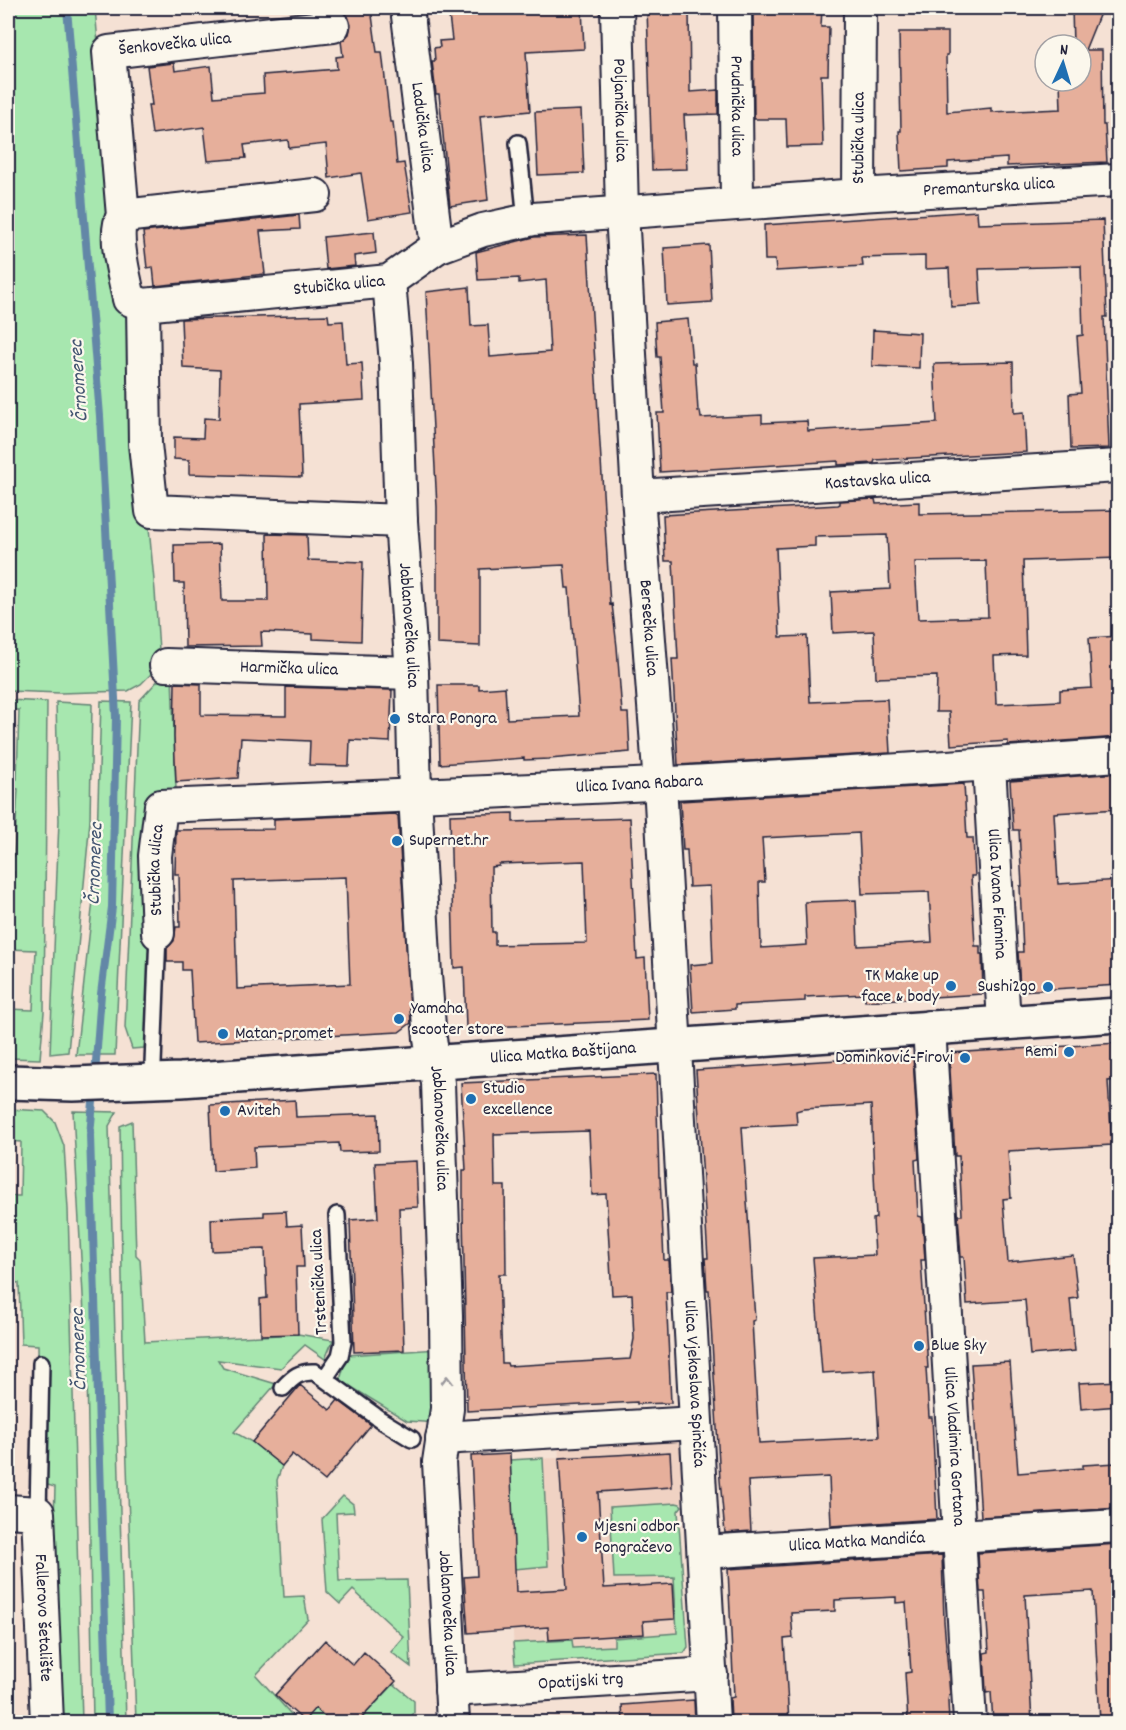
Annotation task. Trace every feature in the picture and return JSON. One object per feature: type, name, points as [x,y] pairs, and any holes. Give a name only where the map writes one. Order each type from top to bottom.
[{"type":"street","name":"Ladučka ulica","points":[[407,8],[437,247]]},
{"type":"street","name":"Poljanička ulica","points":[[617,8],[622,212]]},
{"type":"street","name":"Prudnička ulica","points":[[735,8],[737,203]]},
{"type":"street","name":"Stubička ulica","points":[[143,305],[389,281],[437,247],[483,230],[526,220],[859,195],[860,8]]},
{"type":"street","name":"Šenkovečka ulica","points":[[143,305],[129,299],[120,250],[119,224],[123,216],[109,52],[333,26]]},
{"type":"street","name":"Premanturska ulica","points":[[859,195],[1119,180]]},
{"type":"street","points":[[123,216],[315,195]]},
{"type":"street","name":"Bersečka ulica","points":[[622,212],[638,496],[660,784],[674,1045]]},
{"type":"street","name":"Jablanovečka ulica","points":[[389,281],[396,363],[401,521],[412,673],[415,795],[425,975],[430,1039],[438,1083],[446,1316],[447,1409],[427,1438],[439,1462],[453,1722]]},
{"type":"street","points":[[143,305],[145,444],[152,511],[401,521]]},
{"type":"street","name":"Kastavska ulica","points":[[638,496],[1119,466]]},
{"type":"street","name":"Harmička ulica","points":[[166,665],[412,673]]},
{"type":"street","name":"Ulica Ivana Rabara","points":[[160,806],[660,784],[1119,755]]},
{"type":"street","name":"Ulica Ivana Fiamina","points":[[989,765],[1004,1023]]},
{"type":"street","name":"Stubička ulica","points":[[158,933],[155,856],[160,806]]},
{"type":"street","name":"Ulica Matka Baštijana","points":[[8,1082],[117,1083],[1119,1015]]},
{"type":"street","name":"Ulica Vladimira Gortana","points":[[928,1027],[970,1722]]},
{"type":"street","name":"Ulica Vjekoslava Spinčića","points":[[674,1045],[713,1722]]},
{"type":"street","points":[[427,1438],[695,1423]]},
{"type":"street","name":"Fallerovo šetalište","points":[[22,1512],[47,1722]]},
{"type":"street","name":"Ulica Matka Mandića","points":[[704,1552],[1119,1526]]},
{"type":"street","name":"Opatijski trg","points":[[451,1690],[711,1674]]},
{"type":"lane","points":[[518,143],[526,220]]},
{"type":"lane","points":[[153,1064],[158,933]]},
{"type":"lane","name":"Trstenička ulica","points":[[325,1378],[339,1356],[343,1342],[337,1215]]},
{"type":"lane","points":[[22,1512],[41,1363]]},
{"type":"lane","points":[[283,1388],[291,1378],[306,1371],[315,1372],[381,1420],[427,1438]]},
{"type":"shaded area","points":[[668,1437],[677,1441],[681,1446],[686,1460],[689,1502],[676,1503],[684,1653],[515,1664],[510,1589],[515,1589],[510,1460],[559,1458],[558,1443]]},
{"type":"green space","points":[[8,8],[95,8],[119,293],[130,327],[160,665],[141,684],[128,691],[60,693],[8,691]]},
{"type":"green space","points":[[163,675],[172,675],[176,790],[151,797],[161,962],[144,1048],[132,1049],[125,1028],[139,701]]},
{"type":"green space","points":[[8,700],[47,702],[44,1012],[40,1059],[8,1058],[8,1009],[33,1010],[36,950],[8,949],[8,937],[11,937],[14,872],[8,872],[8,856],[14,856],[18,789],[8,788],[8,779],[17,779],[19,710],[8,710]]},
{"type":"green space","points":[[101,701],[131,702],[115,1055],[76,1055],[96,873]]},
{"type":"green space","points":[[56,702],[92,704],[90,821],[68,1052],[50,1054],[59,820]]},
{"type":"green space","points":[[8,1109],[44,1111],[55,1122],[64,1146],[68,1209],[82,1722],[57,1722],[52,1587],[55,1487],[40,1483],[38,1345],[21,1344],[19,1283],[8,1282],[8,1196],[20,1196],[21,1142],[8,1141]]},
{"type":"green space","points":[[73,1111],[117,1112],[109,1126],[126,1722],[93,1722],[87,1369]]},
{"type":"green space","points":[[132,1121],[136,1255],[140,1259],[145,1342],[298,1334],[333,1340],[325,1359],[305,1345],[281,1368],[218,1360],[223,1368],[276,1384],[234,1432],[252,1442],[282,1466],[277,1480],[284,1597],[304,1596],[308,1619],[256,1675],[298,1722],[136,1722],[123,1351],[120,1126]]},
{"type":"green space","points":[[439,1349],[439,1423],[407,1421],[340,1380],[347,1355]]},
{"type":"green space","points":[[543,1458],[548,1566],[514,1569],[510,1460]]},
{"type":"green space","points":[[343,1496],[353,1504],[354,1512],[336,1513],[339,1581],[407,1580],[411,1667],[391,1652],[404,1637],[353,1590],[340,1604],[327,1592],[322,1519]]},
{"type":"green space","points":[[676,1503],[682,1506],[678,1511],[688,1647],[684,1653],[515,1664],[513,1643],[572,1640],[573,1648],[614,1646],[614,1638],[677,1633],[674,1577],[614,1578],[610,1507]]},
{"type":"green space","points":[[394,1684],[414,1701],[414,1713],[406,1722],[358,1722]]},
{"type":"green space","points":[[315,1708],[331,1722],[301,1722]]},
{"type":"building","points":[[339,8],[371,8],[377,52],[382,52],[397,164],[404,163],[412,212],[368,219],[361,173],[329,178],[326,144],[289,148],[288,140],[244,145],[246,158],[208,161],[204,127],[152,134],[148,105],[152,105],[147,66],[174,63],[175,71],[211,66],[214,97],[264,93],[263,75],[337,69],[336,57],[343,56],[341,41],[349,34],[351,25],[348,16]]},
{"type":"building","points":[[448,8],[582,8],[584,49],[526,52],[530,111],[480,116],[488,200],[450,206],[439,94],[436,94],[432,61],[435,61],[434,48],[440,47],[439,41],[452,40]]},
{"type":"building","points":[[647,8],[689,8],[690,92],[718,90],[718,114],[684,115],[687,169],[652,170]]},
{"type":"building","points":[[753,8],[822,8],[821,27],[829,27],[828,75],[821,75],[823,146],[787,147],[786,119],[754,119]]},
{"type":"building","points":[[1072,8],[1102,8],[1092,33],[1073,33]]},
{"type":"building","points":[[899,32],[948,32],[947,112],[991,108],[991,112],[1061,109],[1060,93],[1093,93],[1093,50],[1102,50],[1103,125],[1105,125],[1107,162],[1007,166],[1007,158],[948,162],[948,168],[901,171]]},
{"type":"building","points":[[581,110],[584,173],[538,175],[535,112]]},
{"type":"building","points":[[977,211],[978,224],[1103,220],[1109,448],[1071,449],[1069,394],[1081,393],[1077,336],[1083,335],[1081,266],[979,269],[981,305],[951,307],[949,268],[925,269],[925,256],[862,258],[863,266],[776,271],[775,260],[765,260],[764,225]]},
{"type":"building","points":[[299,215],[300,229],[260,231],[265,274],[155,286],[153,267],[147,268],[143,232]]},
{"type":"building","points":[[374,232],[376,253],[354,256],[355,266],[326,269],[323,237]]},
{"type":"building","points":[[587,235],[610,605],[612,604],[617,647],[622,713],[628,713],[630,752],[549,759],[524,760],[524,758],[440,764],[438,685],[479,685],[479,689],[505,687],[507,719],[579,716],[569,588],[566,588],[564,565],[480,569],[480,646],[437,644],[437,507],[426,292],[469,287],[471,326],[488,325],[490,357],[550,352],[546,280],[519,283],[519,278],[478,280],[476,252],[534,237]]},
{"type":"building","points":[[709,245],[712,302],[667,305],[664,248]]},
{"type":"building","points":[[328,315],[329,322],[343,321],[346,364],[362,363],[364,400],[299,404],[302,477],[189,474],[189,460],[174,459],[174,437],[203,438],[204,418],[219,419],[220,370],[183,368],[181,319]]},
{"type":"building","points":[[688,319],[692,363],[695,363],[698,411],[700,411],[701,418],[762,415],[762,423],[807,421],[808,431],[937,423],[934,364],[1013,362],[1014,413],[1024,412],[1026,452],[875,460],[874,463],[838,465],[838,461],[660,472],[657,413],[664,413],[655,322]]},
{"type":"building","points":[[873,330],[920,333],[919,368],[872,366]]},
{"type":"building","points":[[875,499],[876,504],[919,502],[919,514],[1119,510],[1119,558],[1023,561],[1026,655],[994,656],[996,704],[1060,701],[1060,690],[1092,688],[1089,638],[1119,636],[1119,737],[1008,745],[1008,741],[951,745],[949,712],[936,712],[937,676],[876,678],[874,631],[833,633],[831,592],[890,589],[887,535],[815,537],[815,546],[776,548],[780,637],[807,636],[810,702],[887,699],[890,753],[678,765],[672,659],[678,659],[673,561],[665,561],[663,515],[838,505],[840,501]],"holes":[[[986,561],[988,617],[918,619],[915,562]]]},
{"type":"building","points":[[267,534],[307,535],[308,560],[363,562],[361,641],[313,639],[313,634],[261,632],[262,646],[185,647],[184,583],[175,583],[174,545],[220,544],[222,601],[268,601]]},
{"type":"building","points":[[175,683],[201,684],[201,715],[286,716],[286,687],[392,690],[390,742],[350,740],[349,766],[309,765],[310,741],[241,738],[238,778],[176,782]]},
{"type":"building","points":[[1119,773],[1119,809],[1054,813],[1058,884],[1119,880],[1119,985],[1020,991],[1018,952],[1023,952],[1020,886],[1022,886],[1019,830],[1013,830],[1010,781]]},
{"type":"building","points":[[964,784],[967,838],[973,838],[975,876],[971,876],[975,946],[980,946],[980,954],[982,954],[983,994],[865,1001],[865,994],[805,997],[805,1001],[735,1005],[735,1009],[693,1012],[690,965],[713,963],[710,886],[689,887],[687,850],[683,850],[680,801]],"holes":[[[859,833],[862,894],[929,892],[932,942],[858,946],[856,900],[805,902],[807,945],[761,948],[759,882],[765,882],[762,838]]]},
{"type":"building","points":[[513,813],[513,822],[630,818],[637,959],[645,958],[648,1020],[466,1028],[464,967],[454,968],[450,815]],"holes":[[[584,861],[587,943],[495,945],[495,932],[492,932],[491,867],[499,866],[499,864]]]},
{"type":"building","points":[[395,814],[398,816],[411,1023],[399,1032],[194,1043],[190,970],[182,970],[182,962],[167,962],[167,948],[174,941],[176,927],[180,927],[179,874],[175,874],[176,830],[274,829],[274,819]],"holes":[[[346,877],[350,984],[237,989],[234,881]]]},
{"type":"building","points":[[1119,1043],[1119,1080],[1108,1081],[1112,1145],[1008,1151],[1011,1198],[1003,1199],[1008,1262],[1073,1255],[1078,1298],[1070,1299],[1075,1351],[1030,1355],[1025,1300],[967,1304],[964,1257],[961,1257],[958,1215],[962,1215],[959,1156],[955,1156],[949,1053]]},
{"type":"building","points":[[913,1057],[919,1159],[915,1160],[918,1216],[922,1217],[925,1260],[921,1260],[937,1519],[831,1526],[829,1477],[748,1481],[751,1531],[725,1533],[709,1290],[707,1290],[705,1258],[708,1258],[696,1070],[838,1060],[838,1062]],"holes":[[[871,1105],[876,1218],[873,1219],[875,1255],[813,1258],[822,1373],[875,1370],[879,1437],[759,1443],[752,1321],[755,1320],[742,1127],[797,1124],[796,1111],[803,1109]]]},
{"type":"building","points":[[656,1074],[664,1260],[669,1260],[671,1292],[666,1292],[671,1403],[637,1404],[637,1402],[467,1411],[463,1214],[463,1170],[466,1170],[461,1083]],"holes":[[[589,1131],[592,1195],[606,1194],[612,1295],[632,1294],[634,1339],[630,1359],[508,1366],[507,1363],[502,1363],[499,1274],[506,1274],[505,1186],[495,1186],[494,1134]]]},
{"type":"building","points":[[295,1100],[296,1117],[378,1114],[379,1151],[340,1152],[339,1143],[254,1147],[255,1168],[213,1171],[210,1105]]},
{"type":"building","points":[[416,1161],[418,1207],[399,1208],[404,1350],[354,1352],[350,1220],[378,1218],[375,1163]]},
{"type":"building","points":[[286,1211],[287,1226],[302,1225],[304,1267],[296,1267],[298,1334],[261,1335],[260,1299],[267,1298],[265,1249],[212,1251],[211,1219],[264,1216],[264,1212]]},
{"type":"building","points":[[1010,1362],[1018,1473],[1117,1463],[1119,1508],[981,1517],[971,1364]]},
{"type":"building","points":[[1119,1381],[1119,1406],[1081,1409],[1079,1383]]},
{"type":"building","points":[[300,1385],[330,1410],[338,1400],[371,1425],[325,1481],[292,1454],[282,1466],[252,1442]]},
{"type":"building","points":[[670,1452],[672,1487],[598,1492],[604,1588],[673,1584],[675,1619],[643,1621],[644,1634],[549,1640],[548,1627],[468,1633],[464,1577],[477,1576],[471,1456],[510,1454],[516,1592],[567,1589],[559,1458]]},
{"type":"building","points":[[1119,1544],[1119,1588],[1115,1588],[1119,1652],[1119,1722],[1100,1722],[1093,1591],[1025,1595],[1032,1722],[993,1722],[991,1692],[986,1693],[984,1653],[989,1652],[985,1592],[980,1592],[978,1553]]},
{"type":"building","points":[[942,1555],[950,1695],[949,1722],[908,1722],[905,1673],[911,1672],[906,1602],[896,1603],[896,1597],[835,1600],[835,1611],[791,1613],[793,1638],[784,1639],[789,1722],[731,1722],[730,1698],[734,1697],[728,1569]]},
{"type":"building","points":[[325,1640],[353,1665],[364,1652],[396,1681],[358,1722],[331,1722],[315,1708],[304,1721],[275,1695]]},
{"type":"building","points":[[694,1700],[695,1722],[623,1722],[622,1705]]},
{"type":"waterway","name":"Črnomerec","points":[[67,8],[100,416],[116,717],[112,907],[101,994],[95,1075]]},
{"type":"waterway","name":"Črnomerec","points":[[94,1091],[90,1135],[108,1722]]},
{"type":"place","name":"Stara Pongra","points":[[395,719]]},
{"type":"place","name":"Supernet.hr","points":[[397,841]]},
{"type":"place","name":"TK Make up face & body","points":[[951,986]]},
{"type":"place","name":"Sushi2go","points":[[1048,987]]},
{"type":"place","name":"Yamaha scooter store","points":[[399,1019]]},
{"type":"place","name":"Matan-promet","points":[[223,1034]]},
{"type":"place","name":"Remi","points":[[1069,1052]]},
{"type":"place","name":"Dominković-Firovi","points":[[965,1058]]},
{"type":"place","name":"Studio excellence","points":[[471,1099]]},
{"type":"place","name":"Aviteh","points":[[225,1111]]},
{"type":"place","name":"Blue Sky","points":[[919,1346]]},
{"type":"place","name":"Mjesni odbor Pongračevo","points":[[582,1537]]}]
